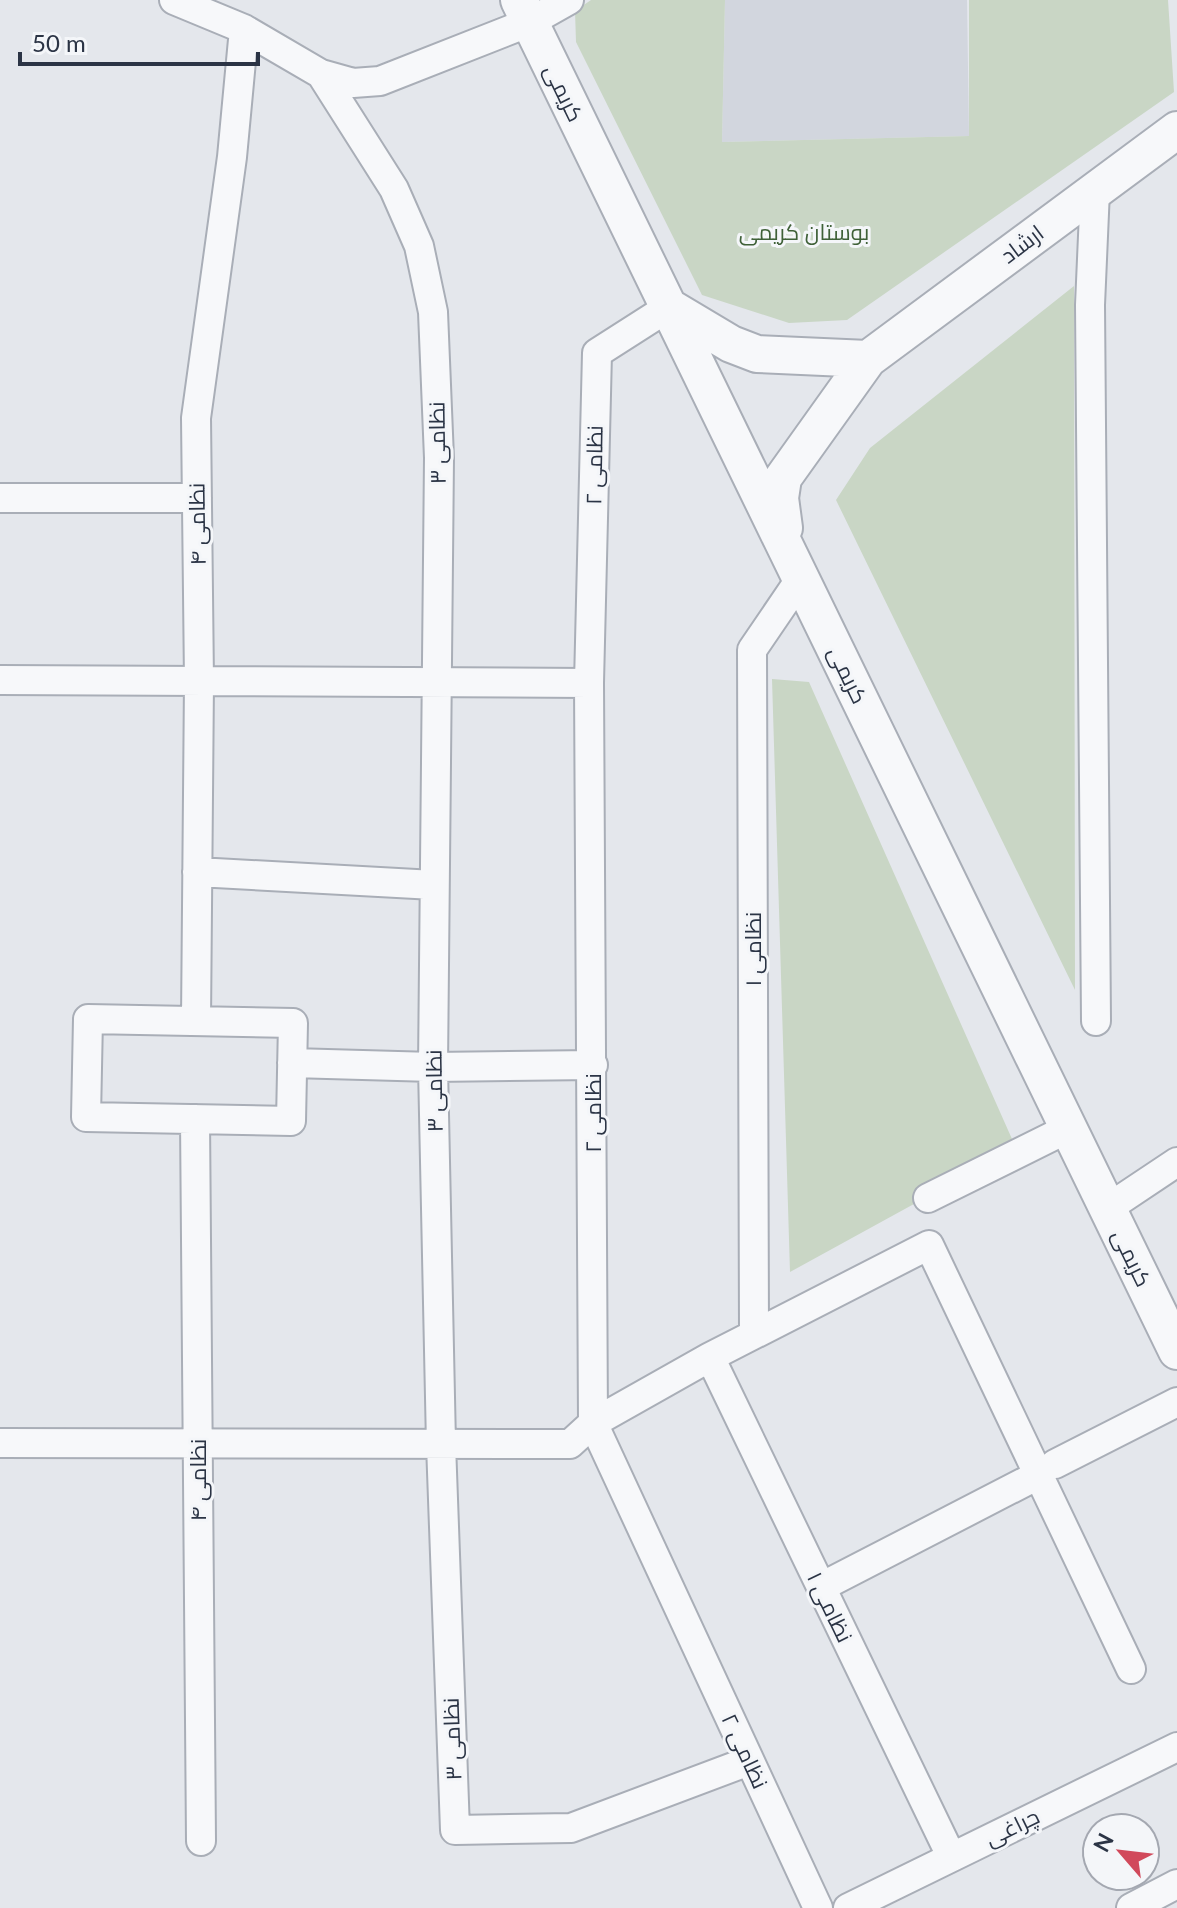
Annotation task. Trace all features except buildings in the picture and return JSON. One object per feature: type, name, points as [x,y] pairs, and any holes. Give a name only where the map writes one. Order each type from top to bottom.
[{"type":"street","points":[[174,0],[244,29],[321,74],[353,83],[380,81],[524,11],[569,0]]},
{"type":"street","name":"کریمی","points":[[524,11],[1177,1351]]},
{"type":"street","name":"نظامی ۴","points":[[196,1021],[199,681],[196,418],[232,157],[244,29]]},
{"type":"street","name":"نظامی ۳","points":[[321,74],[394,189],[419,246],[433,312],[439,458],[433,1067],[441,1444],[455,1830],[571,1828],[749,1761]]},
{"type":"street","name":"ارشاد","points":[[794,565],[780,498],[783,478],[868,359],[1177,130]]},
{"type":"street","points":[[1095,190],[1090,305],[1096,1021]]},
{"type":"street","points":[[669,307],[731,344],[757,354],[868,359]]},
{"type":"street","name":"نظامی ۲","points":[[669,307],[597,353],[589,683],[593,1423],[818,1908]]},
{"type":"street","points":[[0,498],[197,498]]},
{"type":"street","name":"نظامی ۱","points":[[754,1334],[752,650],[794,565]]},
{"type":"street","points":[[0,680],[589,683]]},
{"type":"street","points":[[197,872],[434,885]]},
{"type":"street","points":[[88,1019],[293,1023],[292,1063],[291,1121],[86,1117],[88,1019]]},
{"type":"street","points":[[292,1063],[433,1067],[593,1065]]},
{"type":"street","name":"نظامی ۴","points":[[195,1119],[201,1841]]},
{"type":"street","points":[[928,1198],[1069,1128]]},
{"type":"street","points":[[1108,1208],[1177,1162]]},
{"type":"street","points":[[0,1443],[570,1444],[593,1423],[710,1357],[929,1245],[1047,1469],[1131,1669]]},
{"type":"street","name":"نظامی ۱","points":[[710,1357],[951,1856]]},
{"type":"street","points":[[821,1587],[1177,1402]]},
{"type":"street","name":"چراغی","points":[[848,1908],[1177,1747]]},
{"type":"street","points":[[1131,1908],[1177,1884]]},
{"type":"shaded area","points":[[725,0],[967,0],[969,136],[722,142]]},
{"type":"green space","name":"بوستان کریمی","points":[[591,0],[725,0],[722,142],[969,136],[969,0],[1168,0],[1174,92],[847,320],[789,323],[702,295],[576,42],[575,11]]},
{"type":"green space","points":[[1074,286],[1075,990],[836,500],[870,448]]},
{"type":"green space","points":[[772,679],[809,682],[1016,1148],[790,1272]]}]
